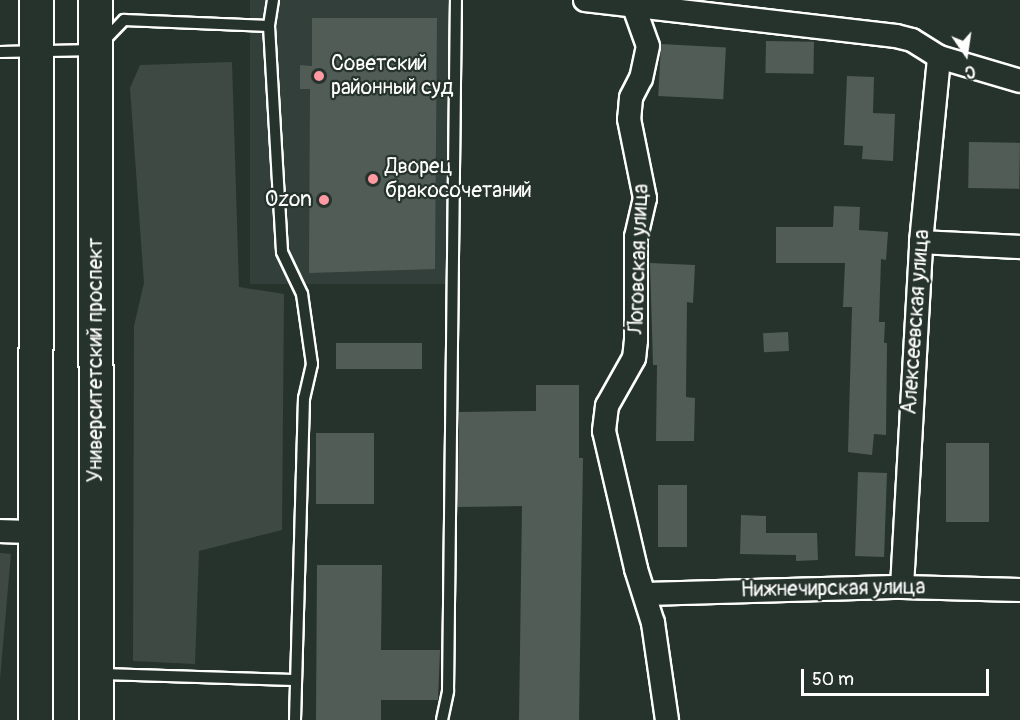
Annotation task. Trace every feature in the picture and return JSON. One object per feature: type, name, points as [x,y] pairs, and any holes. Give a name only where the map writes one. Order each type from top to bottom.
[{"type":"highway","points":[[34,720],[36,0]]},
{"type":"highway","name":"Университетский проспект","points":[[95,0],[96,720]]},
{"type":"street","points":[[585,0],[896,36],[918,43],[939,57],[1020,81]]},
{"type":"street","name":"Логовская улица","points":[[634,7],[648,46],[641,78],[631,98],[629,119],[645,198],[636,237],[636,340],[633,358],[607,406],[604,431],[636,569],[646,594],[667,720]]},
{"type":"street","name":"Алексеевская улица","points":[[902,587],[921,242],[939,57]]},
{"type":"street","points":[[921,242],[1020,247]]},
{"type":"street","points":[[0,531],[34,532]]},
{"type":"street","name":"Нижнечирская улица","points":[[646,594],[902,587],[1020,590]]},
{"type":"lane","points":[[273,0],[268,26],[282,252],[302,294],[312,364],[304,399],[295,720]]},
{"type":"lane","points":[[442,720],[448,691],[456,0]]},
{"type":"lane","points":[[0,52],[95,50],[124,20],[268,26]]},
{"type":"lane","points":[[97,674],[296,680]]},
{"type":"shaded area","points":[[250,0],[458,0],[458,284],[250,284]]},
{"type":"shaded area","points":[[232,62],[239,287],[284,294],[282,530],[199,551],[195,664],[133,661],[134,326],[144,283],[130,88],[140,65]]},
{"type":"shaded area","points":[[0,553],[11,554],[0,679]]},
{"type":"building","name":"Дворец бракосочетаний","points":[[312,18],[437,18],[435,269],[309,273],[310,89],[300,89],[300,65],[312,66]]},
{"type":"building","points":[[766,41],[814,42],[813,74],[765,73]]},
{"type":"building","points":[[661,44],[726,47],[723,99],[658,96]]},
{"type":"building","points":[[847,76],[874,77],[873,113],[895,114],[893,161],[862,159],[863,146],[844,145]]},
{"type":"building","points":[[969,142],[1020,143],[1019,189],[968,188]]},
{"type":"building","points":[[834,206],[860,207],[859,230],[888,232],[886,260],[881,259],[879,322],[885,322],[884,343],[887,343],[886,435],[874,434],[872,455],[848,452],[852,307],[843,307],[845,263],[776,263],[776,227],[833,227]]},
{"type":"building","points":[[650,263],[695,265],[693,303],[687,302],[686,397],[695,398],[694,441],[656,441],[657,365],[653,365]]},
{"type":"building","points":[[788,332],[789,351],[764,352],[763,333]]},
{"type":"building","points":[[336,343],[422,343],[422,369],[336,369]]},
{"type":"building","points":[[536,385],[579,385],[579,458],[583,458],[579,720],[519,720],[522,506],[458,507],[459,412],[536,411]]},
{"type":"building","points":[[316,433],[374,433],[374,504],[316,504]]},
{"type":"building","points":[[946,443],[989,443],[989,522],[946,522]]},
{"type":"building","points":[[858,472],[887,473],[884,557],[855,556]]},
{"type":"building","points":[[658,485],[687,485],[687,547],[658,547]]},
{"type":"building","points":[[741,515],[766,516],[766,533],[817,533],[818,560],[796,561],[796,555],[740,554]]},
{"type":"building","points":[[317,565],[382,565],[381,650],[440,650],[438,700],[381,700],[381,720],[316,720]]},
{"type":"place","name":"Советский районный суд","points":[[319,76]]},
{"type":"place","name":"Дворец бракосочетаний","points":[[373,179]]},
{"type":"place","name":"Ozon","points":[[324,200]]}]
